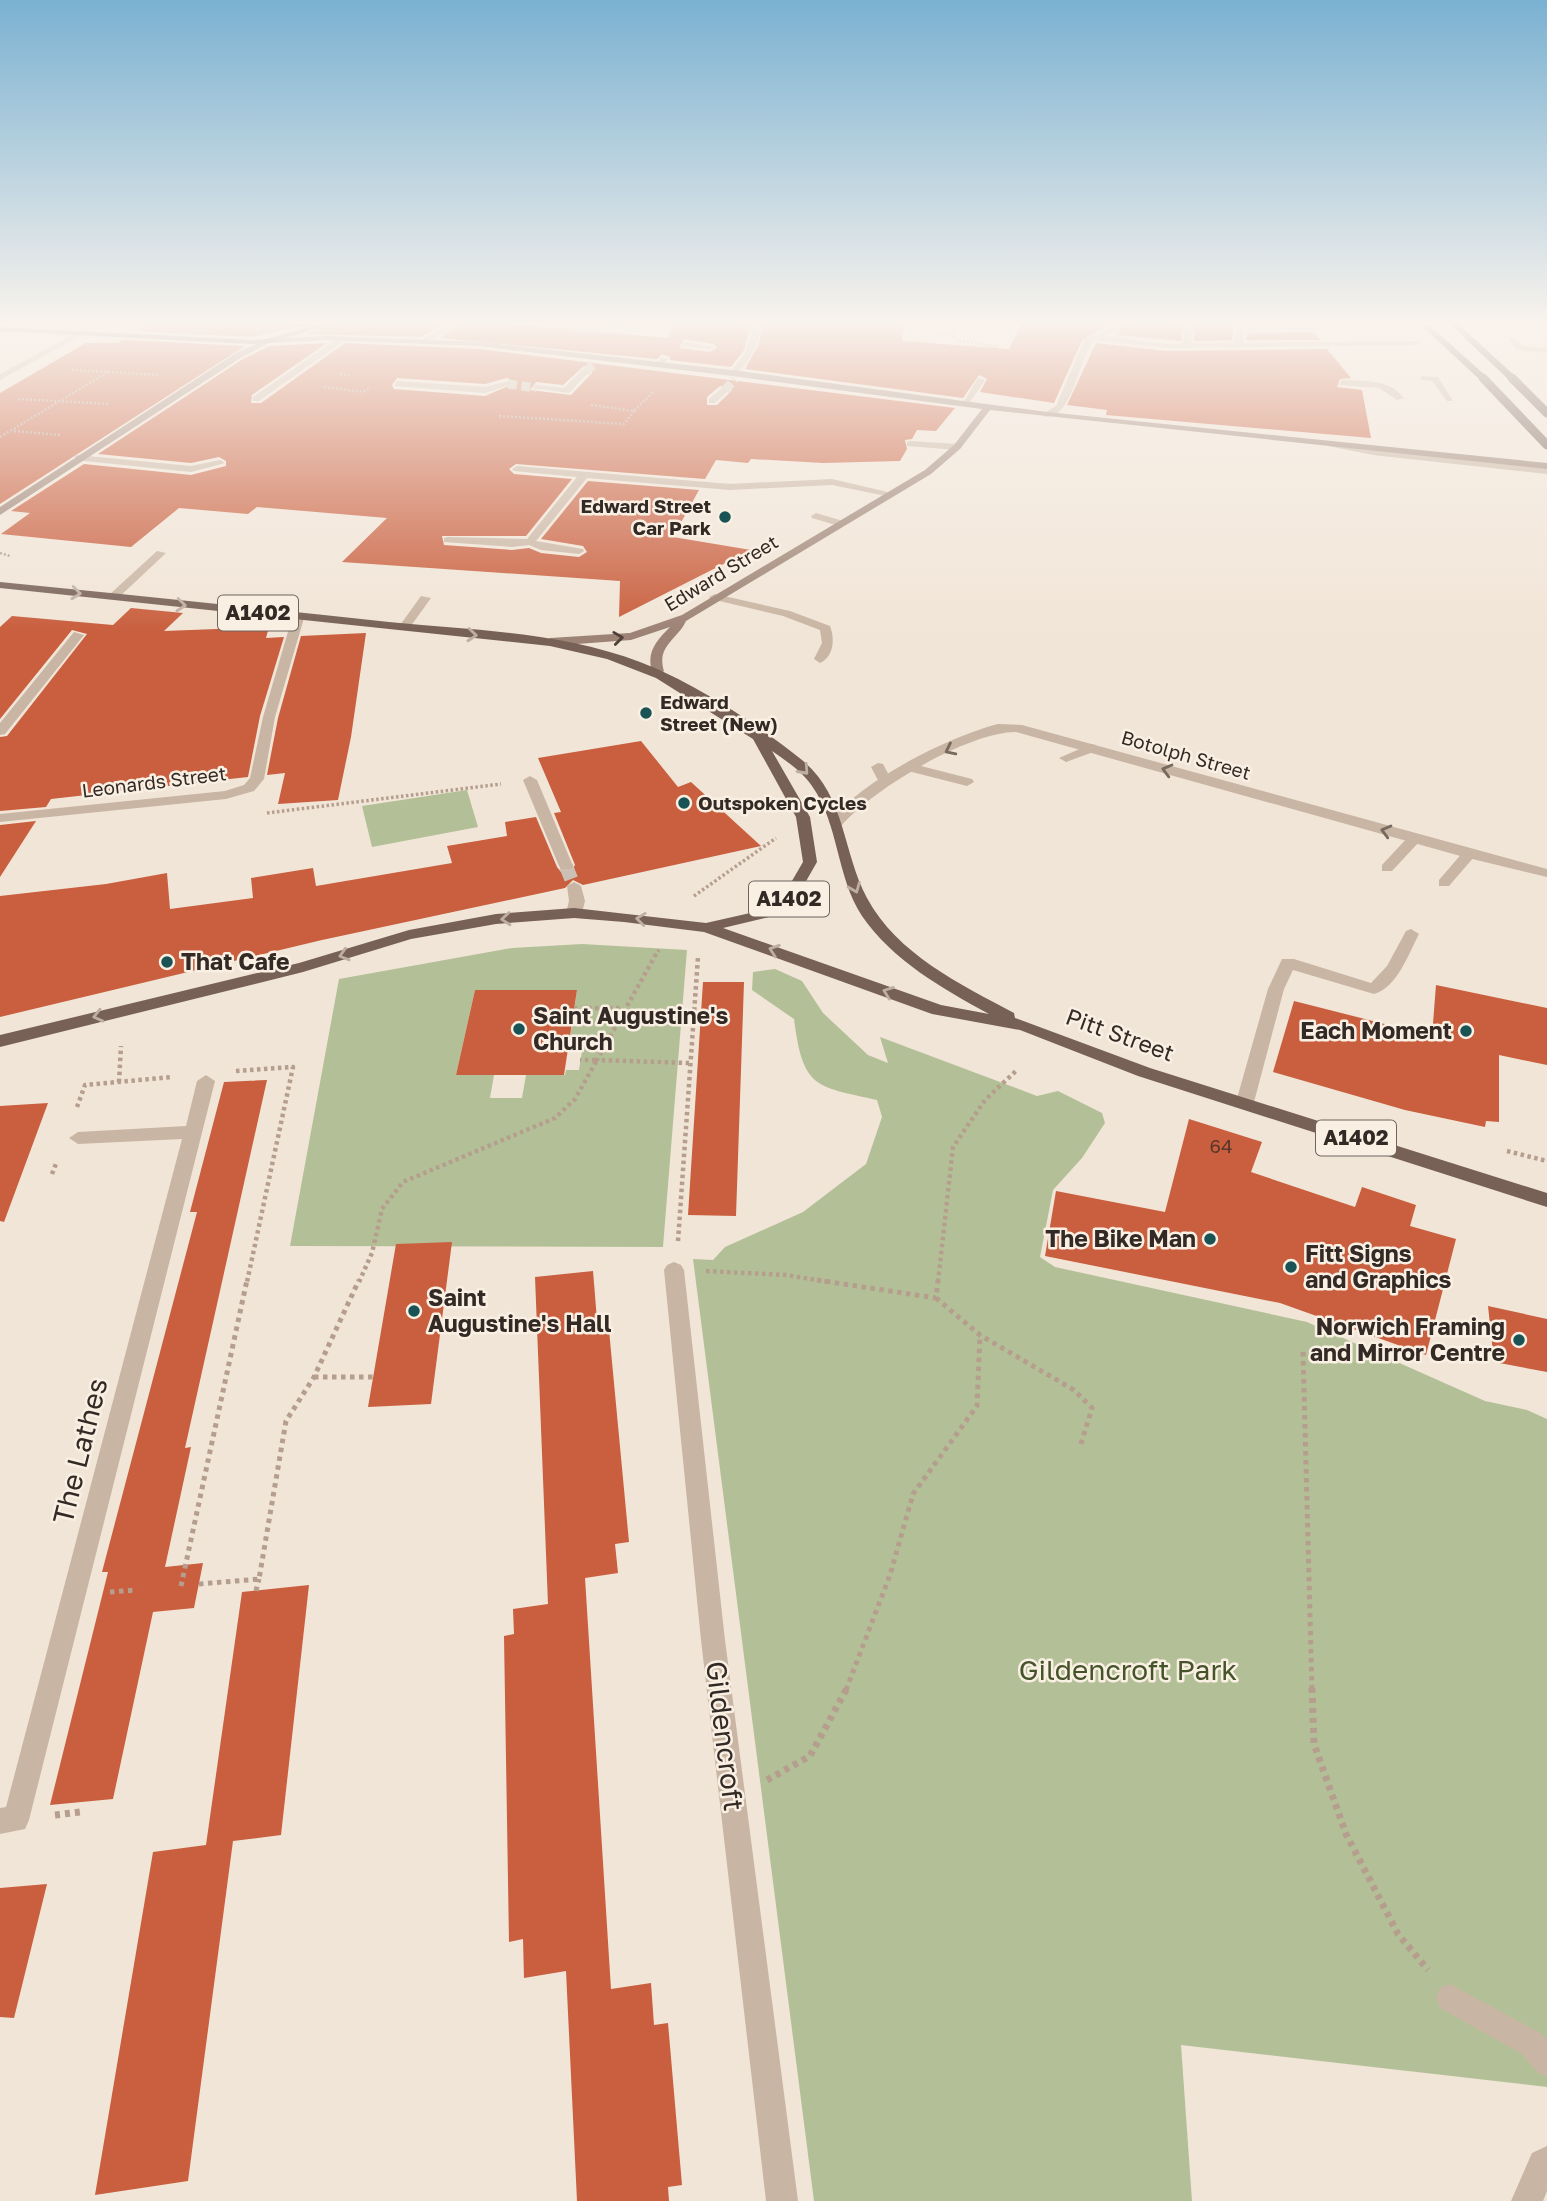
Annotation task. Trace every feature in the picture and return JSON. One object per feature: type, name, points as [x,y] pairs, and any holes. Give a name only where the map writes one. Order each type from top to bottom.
[{"type":"main road","points":[[1530,427],[1547,445]]},
{"type":"main road","name":"A1402","points":[[0,585],[113,597]]},
{"type":"main road","name":"Edward Street","points":[[113,597],[550,642]]},
{"type":"main road","name":"A1402","points":[[550,642],[595,650],[657,671],[696,693],[799,763],[820,789],[836,822],[858,896],[875,924],[951,986],[1023,1025]]},
{"type":"main road","name":"A1402","points":[[0,1041],[303,967],[409,935],[496,919],[574,913],[701,926],[764,914],[788,901],[810,862],[803,817],[754,733]]},
{"type":"main road","name":"Pitt Street","points":[[701,926],[938,1010],[1023,1025],[1144,1072],[1547,1198]]},
{"type":"street","points":[[0,512],[127,427]]},
{"type":"street","name":"Edward Street","points":[[550,642],[631,636],[686,617],[715,597],[928,472],[957,447],[973,427]]},
{"type":"street","points":[[1162,427],[1547,469]]},
{"type":"street","points":[[910,443],[957,447]]},
{"type":"street","points":[[78,458],[191,469],[220,463]]},
{"type":"street","points":[[517,469],[730,487],[832,482],[891,494]]},
{"type":"street","points":[[530,542],[584,475]]},
{"type":"street","points":[[816,516],[839,523]]},
{"type":"street","points":[[448,540],[512,544],[530,542],[541,547],[579,551]]},
{"type":"street","points":[[113,597],[161,553]]},
{"type":"street","points":[[715,597],[766,611],[802,615],[826,628],[828,643],[820,659]]},
{"type":"street","points":[[404,628],[425,598]]},
{"type":"street","points":[[657,671],[653,660],[655,652],[686,617]]},
{"type":"street","name":"Leonards Street","points":[[0,818],[226,795],[248,788],[257,779],[269,716],[298,618]]},
{"type":"street","points":[[0,731],[78,635]]},
{"type":"street","name":"Botolph Street","points":[[836,822],[855,799],[882,774],[914,768],[998,728],[1047,734],[1414,839],[1547,873]]},
{"type":"street","points":[[1066,758],[1091,748]]},
{"type":"street","points":[[914,768],[967,782]]},
{"type":"street","points":[[530,780],[566,866]]},
{"type":"street","points":[[1387,868],[1414,839]]},
{"type":"street","points":[[1444,883],[1469,854]]},
{"type":"street","points":[[574,887],[577,901],[574,913]]},
{"type":"street","points":[[1245,1102],[1249,1080],[1288,963],[1374,989],[1394,968],[1410,934]]},
{"type":"street","name":"The Lathes","points":[[0,1821],[16,1820],[206,1081]]},
{"type":"street","points":[[78,1139],[193,1132]]},
{"type":"street","name":"Gildencroft","points":[[674,1270],[731,1783],[782,2201]]},
{"type":"street","points":[[1450,1997],[1532,2044],[1547,2062]]},
{"type":"street","points":[[1527,2201],[1543,2164],[1547,2161]]},
{"type":"path","points":[[0,436],[17,427]]},
{"type":"path","points":[[8,432],[107,440]]},
{"type":"path","points":[[248,788],[265,814],[530,780]]},
{"type":"path","points":[[256,1591],[286,1422],[314,1377],[372,1253],[382,1209],[390,1194],[403,1182],[423,1172],[555,1118],[575,1099],[660,947],[656,921],[749,860],[803,817]]},
{"type":"path","points":[[701,926],[679,1235],[674,1270],[786,1275],[936,1298],[980,1335],[1074,1390],[1093,1408],[1080,1447]]},
{"type":"path","points":[[574,1008],[624,1008]]},
{"type":"path","points":[[119,1082],[121,1046]]},
{"type":"path","points":[[580,1060],[690,1063]]},
{"type":"path","points":[[181,1586],[293,1067],[231,1072]]},
{"type":"path","points":[[936,1298],[953,1147],[985,1100],[1018,1069]]},
{"type":"path","points":[[73,1118],[85,1085],[183,1076]]},
{"type":"path","points":[[1498,1149],[1547,1161]]},
{"type":"path","points":[[52,1174],[61,1151]]},
{"type":"path","points":[[731,1783],[771,1779],[810,1755],[852,1679],[890,1575],[914,1494],[977,1406],[980,1335]]},
{"type":"path","points":[[1303,1352],[1314,1744],[1346,1834],[1398,1934],[1450,1997]]},
{"type":"path","points":[[314,1377],[374,1377]]},
{"type":"path","points":[[199,1584],[259,1579]]},
{"type":"green space","points":[[467,790],[478,827],[372,847],[362,806]]},
{"type":"green space","points":[[582,944],[687,950],[663,1247],[290,1246],[339,979],[512,948]],"holes":[[[475,990],[577,990],[568,1051],[582,1051],[579,1070],[566,1070],[565,1075],[526,1075],[522,1098],[490,1098],[494,1075],[456,1075]]]},
{"type":"green space","name":"Gildencroft Park","points":[[775,969],[802,981],[823,1013],[868,1055],[888,1063],[880,1037],[1037,1096],[1058,1091],[1102,1113],[1105,1123],[1082,1158],[1053,1190],[1040,1257],[1055,1267],[1307,1322],[1485,1401],[1527,1410],[1547,1419],[1547,2087],[1181,2045],[1192,2201],[814,2201],[693,1259],[713,1260],[725,1247],[803,1212],[866,1164],[882,1117],[877,1100],[825,1086],[815,1080],[808,1071],[802,1059],[794,1019],[752,990],[753,972]]},
{"type":"building","points":[[0,427],[120,427],[0,504]]},
{"type":"building","points":[[140,427],[940,427],[936,431],[917,430],[912,439],[905,440],[907,449],[900,461],[823,463],[751,459],[748,463],[716,460],[705,479],[516,464],[509,469],[514,474],[572,479],[526,536],[442,536],[444,545],[512,550],[529,548],[541,553],[579,557],[587,552],[583,546],[541,539],[588,481],[699,490],[673,537],[751,550],[619,617],[620,581],[342,562],[387,518],[257,507],[248,514],[179,508],[131,547],[1,534],[30,513],[11,511],[84,464],[191,475],[226,466],[226,461],[219,457],[191,463],[98,454]]},
{"type":"building","points":[[1241,427],[1369,427],[1371,438]]},
{"type":"building","points":[[131,608],[183,613],[164,631],[269,627],[266,638],[284,637],[260,716],[248,777],[51,799],[46,807],[0,811],[0,737],[7,736],[87,634],[72,630],[0,719],[0,627],[12,616],[113,625]]},
{"type":"building","points":[[366,633],[351,737],[338,800],[278,804],[285,773],[267,775],[278,718],[301,636]]},
{"type":"building","points":[[641,741],[678,787],[691,782],[761,846],[583,885],[573,880],[565,888],[322,940],[0,1017],[0,896],[106,884],[167,873],[170,909],[253,898],[251,878],[313,868],[316,886],[452,863],[447,846],[507,836],[505,822],[536,817],[557,867],[561,872],[571,872],[575,865],[554,813],[561,812],[538,758]]},
{"type":"building","points":[[36,821],[0,877],[0,825]]},
{"type":"building","points":[[703,982],[744,982],[736,1216],[688,1215]]},
{"type":"building","points":[[1436,985],[1547,1008],[1547,1065],[1499,1055],[1499,1122],[1486,1121],[1485,1127],[1405,1110],[1273,1072],[1294,1001],[1432,1036]]},
{"type":"building","name":"Saint Augustine's Church","points":[[475,990],[577,990],[564,1075],[456,1075]]},
{"type":"building","points":[[267,1080],[185,1448],[191,1447],[165,1567],[203,1563],[194,1608],[153,1612],[113,1799],[50,1805],[108,1572],[102,1572],[197,1212],[190,1212],[224,1082]]},
{"type":"building","points":[[48,1103],[4,1222],[0,1221],[0,1106]]},
{"type":"building","name":"Fitt Signs and Graphics","points":[[1189,1119],[1262,1142],[1251,1172],[1355,1207],[1362,1187],[1416,1205],[1410,1226],[1456,1239],[1426,1355],[1280,1303],[1045,1256],[1056,1191],[1165,1212]]},
{"type":"building","name":"Saint Augustine's Hall","points":[[452,1242],[431,1404],[368,1407],[396,1244]]},
{"type":"building","points":[[593,1271],[598,1332],[609,1330],[629,1542],[615,1544],[618,1573],[585,1578],[611,1989],[651,1983],[654,2025],[668,2023],[682,2185],[668,2187],[669,2201],[577,2201],[566,1971],[524,1978],[523,1939],[509,1942],[504,1636],[514,1634],[513,1609],[548,1604],[535,1277]]},
{"type":"building","name":"Norwich Framing and Mirror Centre","points":[[1488,1306],[1547,1319],[1547,1372],[1494,1362]]},
{"type":"building","points":[[309,1585],[281,1835],[233,1841],[188,2181],[95,2195],[153,1852],[206,1845],[242,1592]]},
{"type":"building","points":[[47,1884],[14,2018],[0,2017],[0,1888]]},
{"type":"tunnel","points":[[566,866],[574,886]]},
{"type":"place","name":"Edward Street Car Park","points":[[725,517]]},
{"type":"place","name":"Edward Street (New)","points":[[646,713]]},
{"type":"place","name":"Outspoken Cycles","points":[[684,803]]},
{"type":"place","name":"That Cafe","points":[[167,962]]},
{"type":"place","name":"Saint Augustine's Church","points":[[519,1029]]},
{"type":"place","name":"Each Moment","points":[[1466,1031]]},
{"type":"place","name":"The Bike Man","points":[[1210,1239]]},
{"type":"place","name":"Fitt Signs and Graphics","points":[[1291,1267]]},
{"type":"place","name":"Saint Augustine's Hall","points":[[414,1311]]},
{"type":"place","name":"Norwich Framing and Mirror Centre","points":[[1519,1340]]}]
